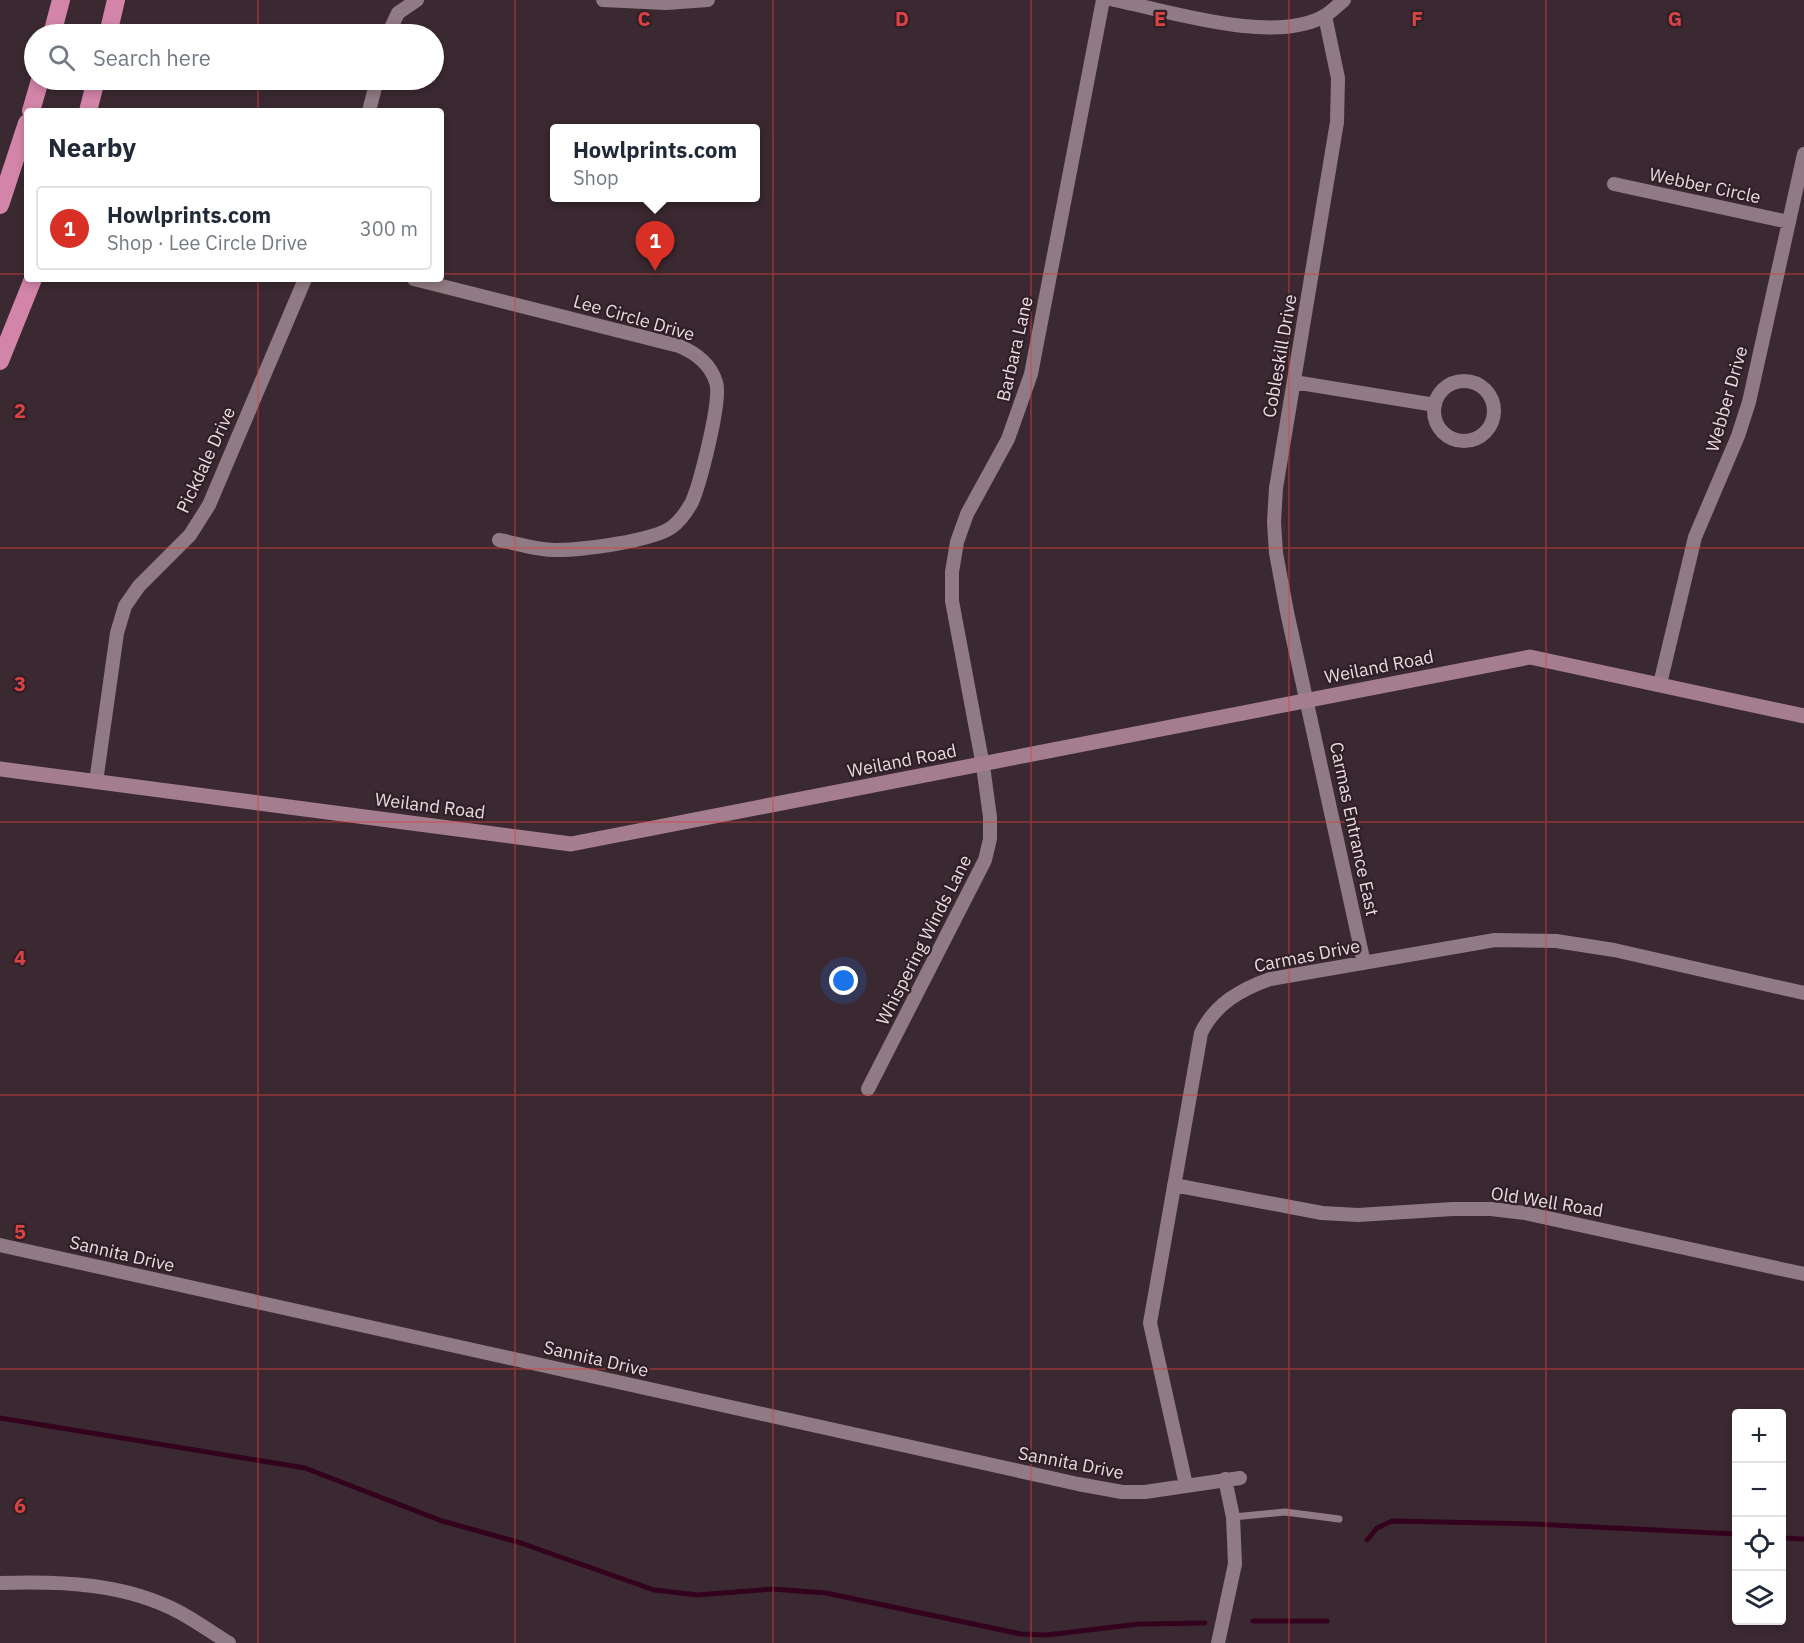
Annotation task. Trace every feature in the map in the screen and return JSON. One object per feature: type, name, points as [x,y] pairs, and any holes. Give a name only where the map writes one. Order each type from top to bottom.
[{"type":"highway","points":[[55,24],[61,0]]},
{"type":"highway","points":[[110,24],[116,0]]},
{"type":"highway","points":[[32,108],[37,90]]},
{"type":"highway","points":[[89,108],[93,90]]},
{"type":"highway","points":[[0,205],[24,132]]},
{"type":"highway","points":[[0,361],[32,282]]},
{"type":"street","points":[[393,24],[398,13],[417,0]]},
{"type":"street","points":[[603,0],[666,3],[708,0]]},
{"type":"street","name":"Barbara Lane","points":[[984,766],[952,601],[951,572],[957,542],[967,514],[1008,439],[1031,374],[1103,0]]},
{"type":"street","points":[[1114,0],[1247,27],[1296,25],[1325,16],[1344,0]]},
{"type":"street","name":"Cobleskill Drive","points":[[1308,701],[1287,612],[1274,522],[1276,488],[1337,122],[1338,78],[1325,16]]},
{"type":"street","points":[[370,108],[374,90]]},
{"type":"street","name":"Webber Drive","points":[[1660,684],[1695,537],[1735,445],[1749,402],[1804,154]]},
{"type":"street","name":"Webber Circle","points":[[1614,184],[1789,222]]},
{"type":"street","name":"Pickdale Drive","points":[[96,782],[117,633],[125,606],[139,586],[190,535],[209,505],[304,282]]},
{"type":"street","name":"Lee Circle Drive","points":[[426,282],[679,346],[695,353],[709,367],[717,384],[718,402],[699,481],[692,501],[673,526],[659,534],[642,539],[556,551],[499,540]]},
{"type":"street","points":[[1464,381],[1474,383],[1490,395],[1494,415],[1485,433],[1469,441],[1459,441],[1450,438],[1437,424],[1435,405],[1445,388],[1464,381]]},
{"type":"street","points":[[1294,382],[1435,405]]},
{"type":"street","name":"Weiland Road","points":[[0,769],[571,844],[984,766],[1530,657],[1804,716]]},
{"type":"street","name":"Carmas Entrance East","points":[[1308,701],[1364,963]]},
{"type":"street","name":"Whispering Winds Lane","points":[[868,1089],[985,860],[990,839],[984,766]]},
{"type":"street","name":"Carmas Drive","points":[[1186,1485],[1150,1323],[1201,1033],[1212,1015],[1236,993],[1270,979],[1495,940],[1556,941],[1614,950],[1804,993]]},
{"type":"street","name":"Old Well Road","points":[[1174,1185],[1322,1213],[1383,1215],[1491,1209],[1525,1213],[1804,1274]]},
{"type":"street","name":"Sannita Drive","points":[[0,1245],[1078,1485],[1122,1492],[1145,1492],[1186,1485]]},
{"type":"street","points":[[1186,1485],[1232,1478],[1235,1564],[1218,1643]]},
{"type":"street","points":[[0,1584],[81,1584],[130,1593],[180,1613],[229,1643]]},
{"type":"lane","points":[[1233,1516],[1285,1512],[1339,1519]]},
{"type":"waterway","points":[[0,1418],[305,1468],[442,1521],[518,1542],[654,1590],[698,1595],[772,1589],[826,1593],[1021,1634],[1046,1635],[1139,1624],[1205,1623]]},
{"type":"waterway","points":[[1367,1540],[1377,1528],[1392,1521],[1534,1524],[1732,1534]]},
{"type":"waterway","points":[[1786,1538],[1804,1539]]},
{"type":"waterway","points":[[1253,1621],[1327,1621]]},
{"type":"place","name":"Howlprints.com","points":[[655,271]]}]
